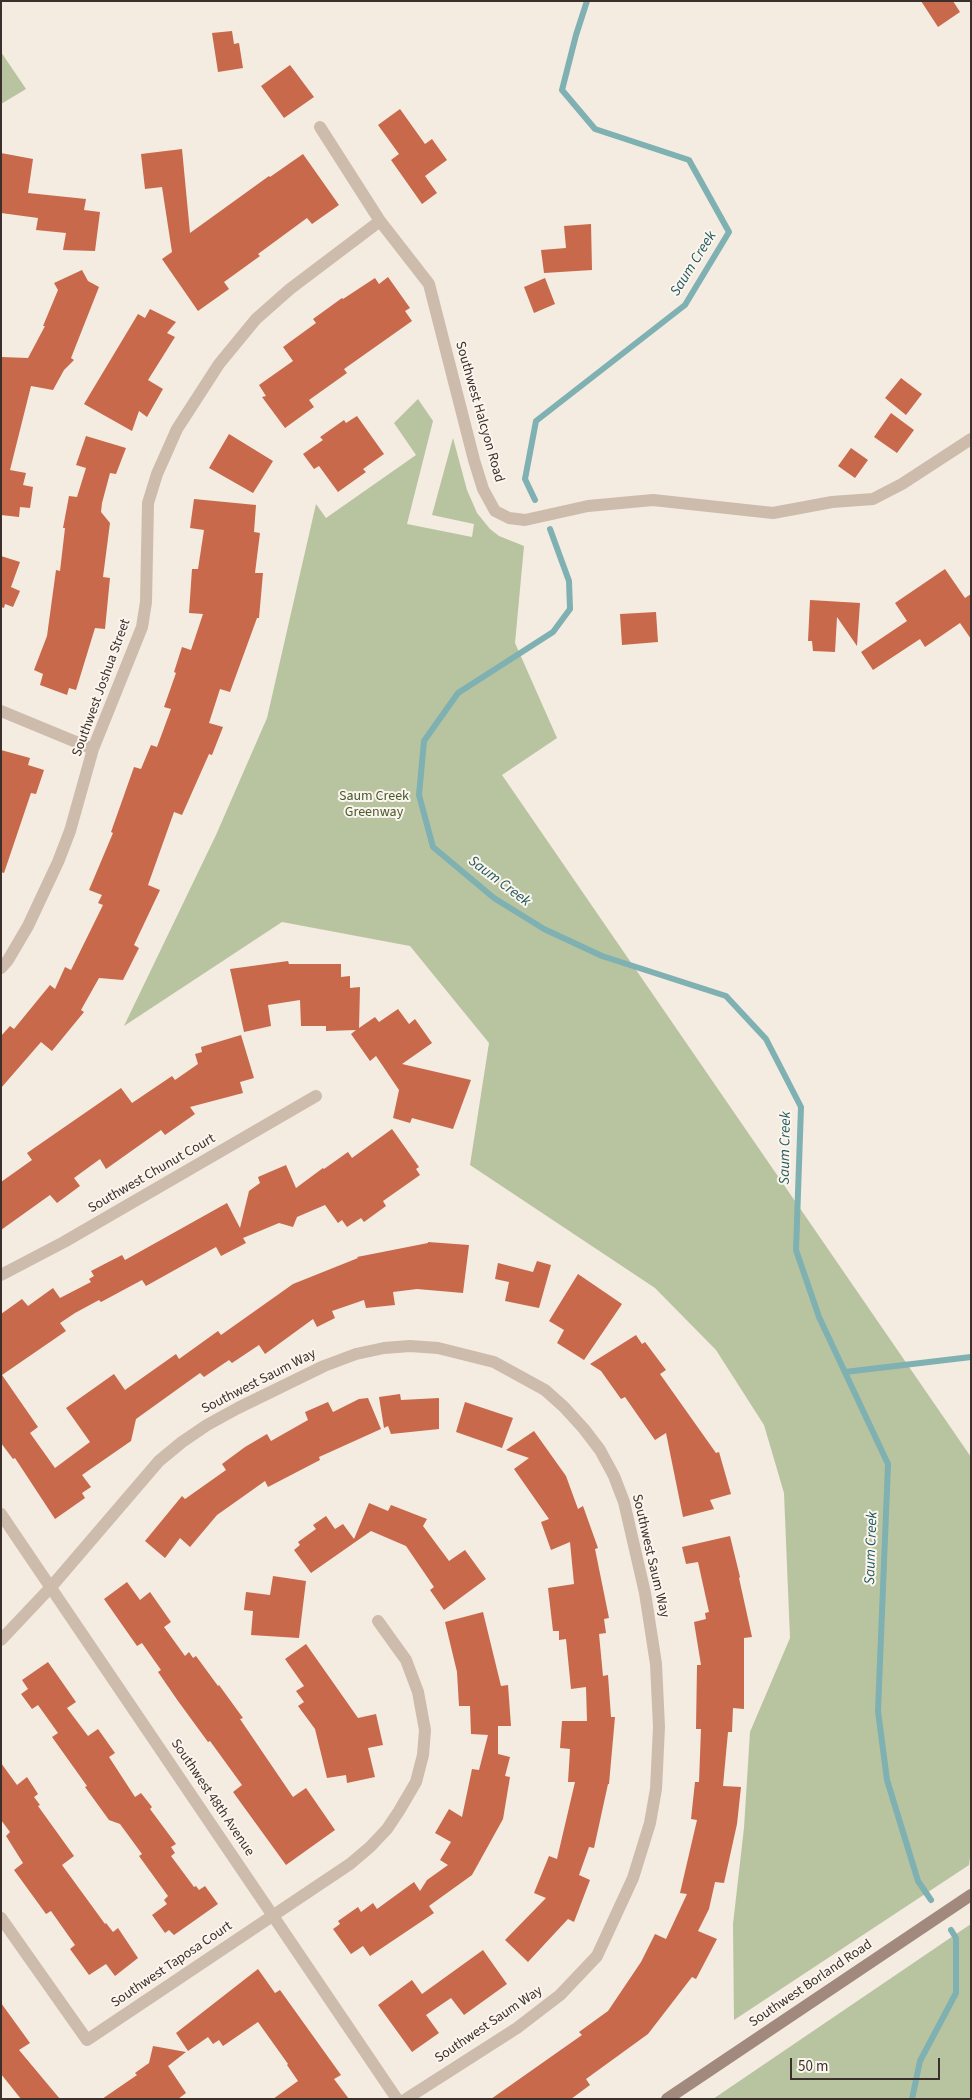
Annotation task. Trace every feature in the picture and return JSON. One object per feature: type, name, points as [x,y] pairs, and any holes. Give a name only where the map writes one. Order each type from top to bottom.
[{"type":"main road","name":"Southwest Borland Road","points":[[668,2099],[971,1895]]},
{"type":"street","name":"Southwest Halcyon Road","points":[[320,126],[380,221],[429,284],[483,489],[495,511],[509,518],[526,520],[588,506],[653,500],[773,514],[832,502],[873,499],[902,484],[971,439]]},
{"type":"street","name":"Southwest Joshua Street","points":[[1,968],[8,960],[28,926],[58,862],[70,831],[92,749],[142,627],[146,602],[148,503],[157,474],[177,429],[219,364],[256,319],[290,289],[380,221]]},
{"type":"street","points":[[1,711],[92,749]]},
{"type":"street","name":"Southwest Chunut Court","points":[[1,1275],[64,1242],[316,1096]]},
{"type":"street","name":"Southwest Saum Way","points":[[1,1640],[51,1587],[153,1468],[182,1442],[206,1425],[324,1366],[356,1354],[393,1347],[438,1348],[494,1362],[545,1390],[564,1407],[600,1450],[614,1476],[624,1502],[645,1593],[656,1664],[659,1727],[656,1789],[650,1823],[632,1878],[597,1956],[560,1995],[517,2028],[406,2099]]},
{"type":"street","name":"Southwest 48th Avenue","points":[[1,1514],[397,2099]]},
{"type":"street","name":"Southwest Taposa Court","points":[[1,1918],[87,2040],[274,1916],[370,1847],[387,1829],[416,1782],[423,1755],[425,1730],[418,1692],[406,1660],[378,1620]]},
{"type":"green space","points":[[1,52],[26,89],[1,104]]},
{"type":"green space","name":"Saum Creek Greenway","points":[[418,399],[433,421],[407,524],[472,537],[474,524],[432,515],[453,438],[467,490],[477,513],[490,529],[499,536],[524,546],[515,643],[557,738],[502,775],[971,1457],[971,1850],[969,1865],[734,2020],[733,1924],[744,1828],[750,1732],[790,1638],[784,1493],[764,1425],[716,1350],[655,1288],[470,1165],[489,1043],[410,946],[282,922],[124,1026],[216,835],[267,718],[316,504],[326,518],[416,455],[394,423]]},
{"type":"green space","points":[[971,1924],[971,2099],[713,2099],[959,1932]]},
{"type":"building","points":[[921,1],[953,1],[960,12],[938,27]]},
{"type":"building","points":[[232,31],[234,44],[239,43],[243,68],[218,72],[212,33]]},
{"type":"building","points":[[290,65],[314,97],[284,118],[261,86]]},
{"type":"building","points":[[400,109],[425,144],[432,139],[447,160],[425,176],[437,193],[422,204],[391,160],[399,154],[378,125]]},
{"type":"building","points":[[182,149],[190,233],[303,154],[339,205],[312,224],[307,218],[258,254],[260,256],[224,282],[229,289],[198,311],[162,259],[172,252],[162,187],[145,189],[141,154]]},
{"type":"building","points":[[1,153],[33,159],[28,193],[86,199],[84,210],[100,212],[95,251],[63,250],[66,233],[36,230],[38,218],[1,213]]},
{"type":"building","points":[[591,224],[592,270],[544,273],[541,250],[566,248],[564,226]]},
{"type":"building","points":[[82,270],[88,281],[99,287],[71,358],[74,360],[64,370],[53,390],[31,386],[10,470],[26,473],[23,485],[33,487],[30,508],[20,507],[19,517],[1,515],[1,357],[28,358],[45,326],[43,326],[58,290],[54,283]]},
{"type":"building","points":[[388,277],[410,308],[405,311],[412,321],[344,369],[347,373],[309,400],[314,407],[285,428],[262,397],[266,396],[259,385],[293,361],[283,347],[316,323],[313,319],[342,298],[375,278],[379,284]]},
{"type":"building","points":[[545,278],[555,304],[534,313],[524,287]]},
{"type":"building","points":[[150,309],[176,322],[167,333],[175,337],[148,380],[163,389],[147,417],[139,411],[132,431],[84,404],[138,314],[145,318]]},
{"type":"building","points":[[901,378],[922,394],[906,415],[885,398]]},
{"type":"building","points":[[891,413],[914,430],[897,453],[874,437]]},
{"type":"building","points":[[357,416],[384,454],[363,469],[366,472],[338,492],[319,466],[314,469],[303,454],[323,440],[320,437],[344,420],[346,423]]},
{"type":"building","points":[[229,434],[273,461],[253,493],[209,468]]},
{"type":"building","points":[[86,436],[126,448],[116,474],[110,473],[102,503],[101,512],[110,523],[103,577],[110,578],[105,629],[95,628],[76,690],[69,688],[67,695],[40,685],[43,674],[34,670],[47,636],[56,570],[60,571],[65,528],[63,528],[69,496],[77,497],[86,468],[76,465]]},
{"type":"building","points":[[851,448],[868,460],[855,478],[838,466]]},
{"type":"building","points":[[194,499],[256,505],[254,532],[260,533],[255,573],[263,573],[259,618],[257,618],[230,692],[220,689],[209,723],[223,727],[212,755],[209,754],[182,815],[174,812],[148,885],[160,890],[134,945],[139,948],[123,980],[99,978],[81,1010],[84,1012],[52,1051],[41,1042],[1,1088],[1,1036],[10,1026],[14,1029],[50,985],[55,989],[65,967],[71,970],[103,905],[98,903],[102,895],[89,890],[113,833],[111,832],[134,767],[141,769],[151,745],[157,747],[171,709],[164,707],[176,673],[174,672],[182,647],[191,650],[203,614],[189,613],[192,569],[198,569],[204,530],[190,528]]},
{"type":"building","points":[[1,556],[20,562],[11,587],[20,591],[13,607],[5,604],[4,608],[1,607]]},
{"type":"building","points":[[945,569],[965,598],[971,594],[971,639],[960,623],[925,647],[920,639],[873,670],[861,652],[907,621],[895,603]]},
{"type":"building","points":[[810,600],[860,603],[857,646],[837,617],[835,652],[813,651],[812,641],[808,641]]},
{"type":"building","points":[[656,612],[658,642],[622,645],[620,614]]},
{"type":"building","points":[[1,750],[30,758],[28,765],[44,770],[36,794],[31,793],[4,873],[1,872]]},
{"type":"building","points":[[288,961],[289,964],[341,964],[341,977],[350,976],[350,988],[360,987],[359,1028],[375,1017],[379,1022],[398,1009],[409,1024],[415,1019],[432,1043],[402,1064],[471,1080],[453,1129],[412,1118],[410,1123],[393,1118],[399,1090],[376,1056],[370,1061],[351,1034],[356,1030],[326,1031],[326,1026],[301,1026],[300,1000],[268,1005],[271,1026],[244,1032],[230,969]]},
{"type":"building","points":[[241,1035],[254,1078],[240,1082],[243,1093],[190,1107],[195,1114],[165,1135],[161,1130],[106,1169],[100,1159],[74,1178],[80,1186],[57,1203],[50,1195],[1,1230],[1,1182],[32,1160],[27,1153],[121,1088],[132,1103],[172,1076],[175,1080],[198,1064],[195,1054],[202,1052],[201,1047]]},
{"type":"building","points":[[392,1129],[419,1167],[416,1169],[420,1175],[383,1201],[386,1206],[364,1222],[361,1218],[347,1227],[342,1220],[338,1223],[325,1205],[297,1217],[293,1227],[279,1223],[243,1238],[246,1243],[221,1256],[216,1247],[146,1286],[142,1280],[101,1302],[99,1300],[75,1313],[60,1323],[66,1331],[2,1375],[38,1427],[30,1433],[55,1468],[90,1442],[66,1408],[114,1374],[125,1390],[176,1354],[179,1359],[218,1331],[221,1335],[293,1284],[357,1257],[428,1242],[469,1245],[463,1293],[417,1289],[393,1292],[395,1305],[366,1308],[364,1300],[332,1311],[335,1318],[317,1327],[313,1319],[265,1354],[259,1345],[232,1363],[229,1360],[204,1377],[200,1373],[136,1419],[131,1441],[82,1475],[91,1487],[82,1493],[85,1498],[55,1519],[15,1458],[13,1459],[1,1443],[1,1314],[22,1299],[28,1306],[53,1288],[60,1298],[91,1282],[89,1279],[94,1276],[91,1271],[122,1255],[125,1260],[227,1203],[240,1228],[249,1191],[260,1183],[258,1177],[286,1165],[296,1188],[348,1152],[352,1158]]},
{"type":"building","points":[[537,1261],[551,1265],[539,1308],[505,1301],[509,1282],[495,1279],[498,1263],[533,1272]]},
{"type":"building","points":[[578,1274],[622,1304],[584,1360],[557,1343],[564,1330],[549,1321]]},
{"type":"building","points":[[636,1335],[642,1344],[645,1342],[666,1370],[660,1374],[716,1453],[719,1452],[731,1494],[710,1500],[714,1509],[683,1517],[666,1433],[655,1440],[625,1397],[621,1399],[601,1371],[590,1364]]},
{"type":"building","points":[[400,1394],[401,1400],[439,1398],[439,1429],[391,1434],[388,1426],[384,1428],[379,1397]]},
{"type":"building","points":[[368,1398],[381,1429],[319,1457],[320,1460],[268,1487],[265,1481],[217,1515],[190,1547],[180,1538],[165,1558],[145,1541],[182,1496],[185,1499],[226,1470],[222,1464],[245,1447],[267,1434],[271,1441],[308,1420],[305,1412],[328,1402],[333,1412],[359,1399]]},
{"type":"building","points":[[465,1402],[513,1418],[502,1448],[456,1432]]},
{"type":"building","points":[[534,1431],[566,1476],[578,1509],[583,1506],[598,1548],[595,1549],[609,1618],[604,1619],[606,1633],[599,1634],[603,1676],[608,1675],[611,1717],[615,1717],[609,1784],[594,1848],[589,1847],[579,1875],[590,1880],[574,1922],[568,1919],[528,1962],[505,1940],[546,1898],[534,1893],[549,1856],[557,1859],[575,1782],[568,1782],[570,1749],[560,1748],[562,1721],[587,1721],[586,1687],[571,1689],[566,1639],[559,1640],[559,1631],[553,1631],[548,1588],[574,1584],[570,1542],[551,1550],[541,1522],[549,1519],[514,1469],[529,1458],[506,1450]]},
{"type":"building","points":[[369,1503],[388,1511],[391,1505],[427,1519],[423,1526],[449,1561],[465,1550],[486,1579],[444,1610],[430,1590],[434,1587],[406,1546],[371,1531],[311,1573],[294,1550],[300,1545],[298,1542],[316,1529],[313,1525],[326,1516],[335,1529],[343,1524],[354,1539]]},
{"type":"building","points":[[730,1536],[752,1637],[744,1638],[744,1709],[733,1708],[732,1732],[728,1732],[723,1786],[741,1787],[737,1824],[724,1883],[715,1882],[709,1909],[698,1931],[717,1939],[696,1979],[692,1977],[648,2034],[586,2079],[590,2085],[571,2099],[491,2099],[582,2035],[579,2032],[608,2011],[641,1962],[655,1934],[666,1939],[687,1894],[680,1893],[697,1820],[691,1819],[695,1782],[699,1782],[701,1729],[696,1729],[697,1665],[701,1665],[694,1622],[706,1619],[705,1613],[709,1612],[698,1562],[686,1564],[682,1547]]},
{"type":"building","points":[[273,1576],[306,1581],[299,1638],[251,1635],[253,1611],[244,1610],[246,1592],[270,1595]]},
{"type":"building","points":[[127,1582],[140,1600],[150,1592],[171,1622],[164,1627],[185,1656],[189,1652],[193,1658],[196,1656],[219,1685],[243,1718],[240,1719],[293,1797],[306,1788],[335,1830],[286,1865],[233,1792],[242,1785],[178,1701],[158,1672],[161,1670],[142,1643],[137,1646],[104,1599]]},
{"type":"building","points":[[483,1612],[501,1686],[508,1685],[511,1726],[498,1726],[498,1754],[510,1757],[505,1776],[510,1777],[503,1819],[472,1875],[429,1906],[434,1913],[370,1956],[363,1946],[351,1954],[333,1929],[340,1924],[338,1921],[358,1907],[361,1912],[373,1903],[377,1909],[414,1882],[420,1891],[427,1880],[448,1865],[440,1860],[451,1842],[435,1833],[449,1809],[462,1817],[472,1769],[479,1770],[488,1735],[471,1734],[470,1706],[459,1706],[457,1672],[445,1622]]},
{"type":"building","points":[[306,1644],[358,1718],[376,1714],[383,1745],[368,1748],[375,1777],[347,1783],[346,1775],[327,1778],[315,1729],[298,1706],[304,1702],[296,1691],[304,1686],[285,1659]]},
{"type":"building","points":[[48,1662],[76,1702],[67,1708],[88,1736],[98,1729],[115,1753],[109,1757],[135,1797],[141,1793],[152,1807],[150,1809],[176,1844],[171,1847],[175,1853],[171,1856],[194,1887],[196,1886],[199,1890],[205,1886],[218,1904],[174,1935],[169,1930],[165,1933],[152,1915],[167,1904],[164,1900],[168,1896],[139,1856],[142,1854],[120,1824],[109,1820],[85,1787],[87,1786],[52,1737],[58,1733],[38,1705],[32,1709],[21,1694],[28,1689],[22,1680]]},
{"type":"building","points":[[1,1763],[17,1785],[27,1777],[38,1794],[34,1797],[40,1805],[38,1806],[74,1856],[62,1865],[105,1924],[113,1932],[118,1928],[138,1958],[115,1976],[106,1964],[89,1975],[70,1949],[75,1945],[51,1911],[46,1914],[14,1870],[23,1863],[6,1836],[10,1832],[1,1820]]},
{"type":"building","points":[[483,1950],[507,1984],[464,2015],[451,1998],[426,2015],[439,2033],[412,2052],[378,2005],[412,1980],[422,1994]]},
{"type":"building","points":[[258,1969],[275,1993],[280,1990],[341,2075],[334,2079],[349,2099],[273,2099],[298,2081],[258,2022],[223,2046],[219,2040],[213,2044],[208,2037],[188,2051],[176,2033]]},
{"type":"building","points":[[1,2003],[30,2043],[19,2050],[60,2099],[21,2099],[1,2074]]},
{"type":"building","points":[[153,2046],[186,2052],[168,2066],[186,2093],[178,2099],[102,2099],[137,2075],[135,2073],[149,2063]]},
{"type":"waterway","name":"Saum Creek","points":[[535,500],[525,479],[536,421],[685,305],[729,232],[689,160],[595,129],[562,90],[587,1]]},
{"type":"waterway","name":"Saum Creek","points":[[550,529],[569,581],[570,609],[553,632],[458,693],[424,741],[419,795],[433,847],[494,898],[544,929],[602,956],[726,996],[766,1039],[801,1107],[796,1250],[819,1317],[888,1464],[878,1711],[887,1780],[918,1881],[931,1900]]},
{"type":"waterway","points":[[845,1372],[971,1357]]},
{"type":"waterway","name":"Saum Creek","points":[[912,2099],[920,2061],[956,1993],[956,1938],[951,1930]]}]
